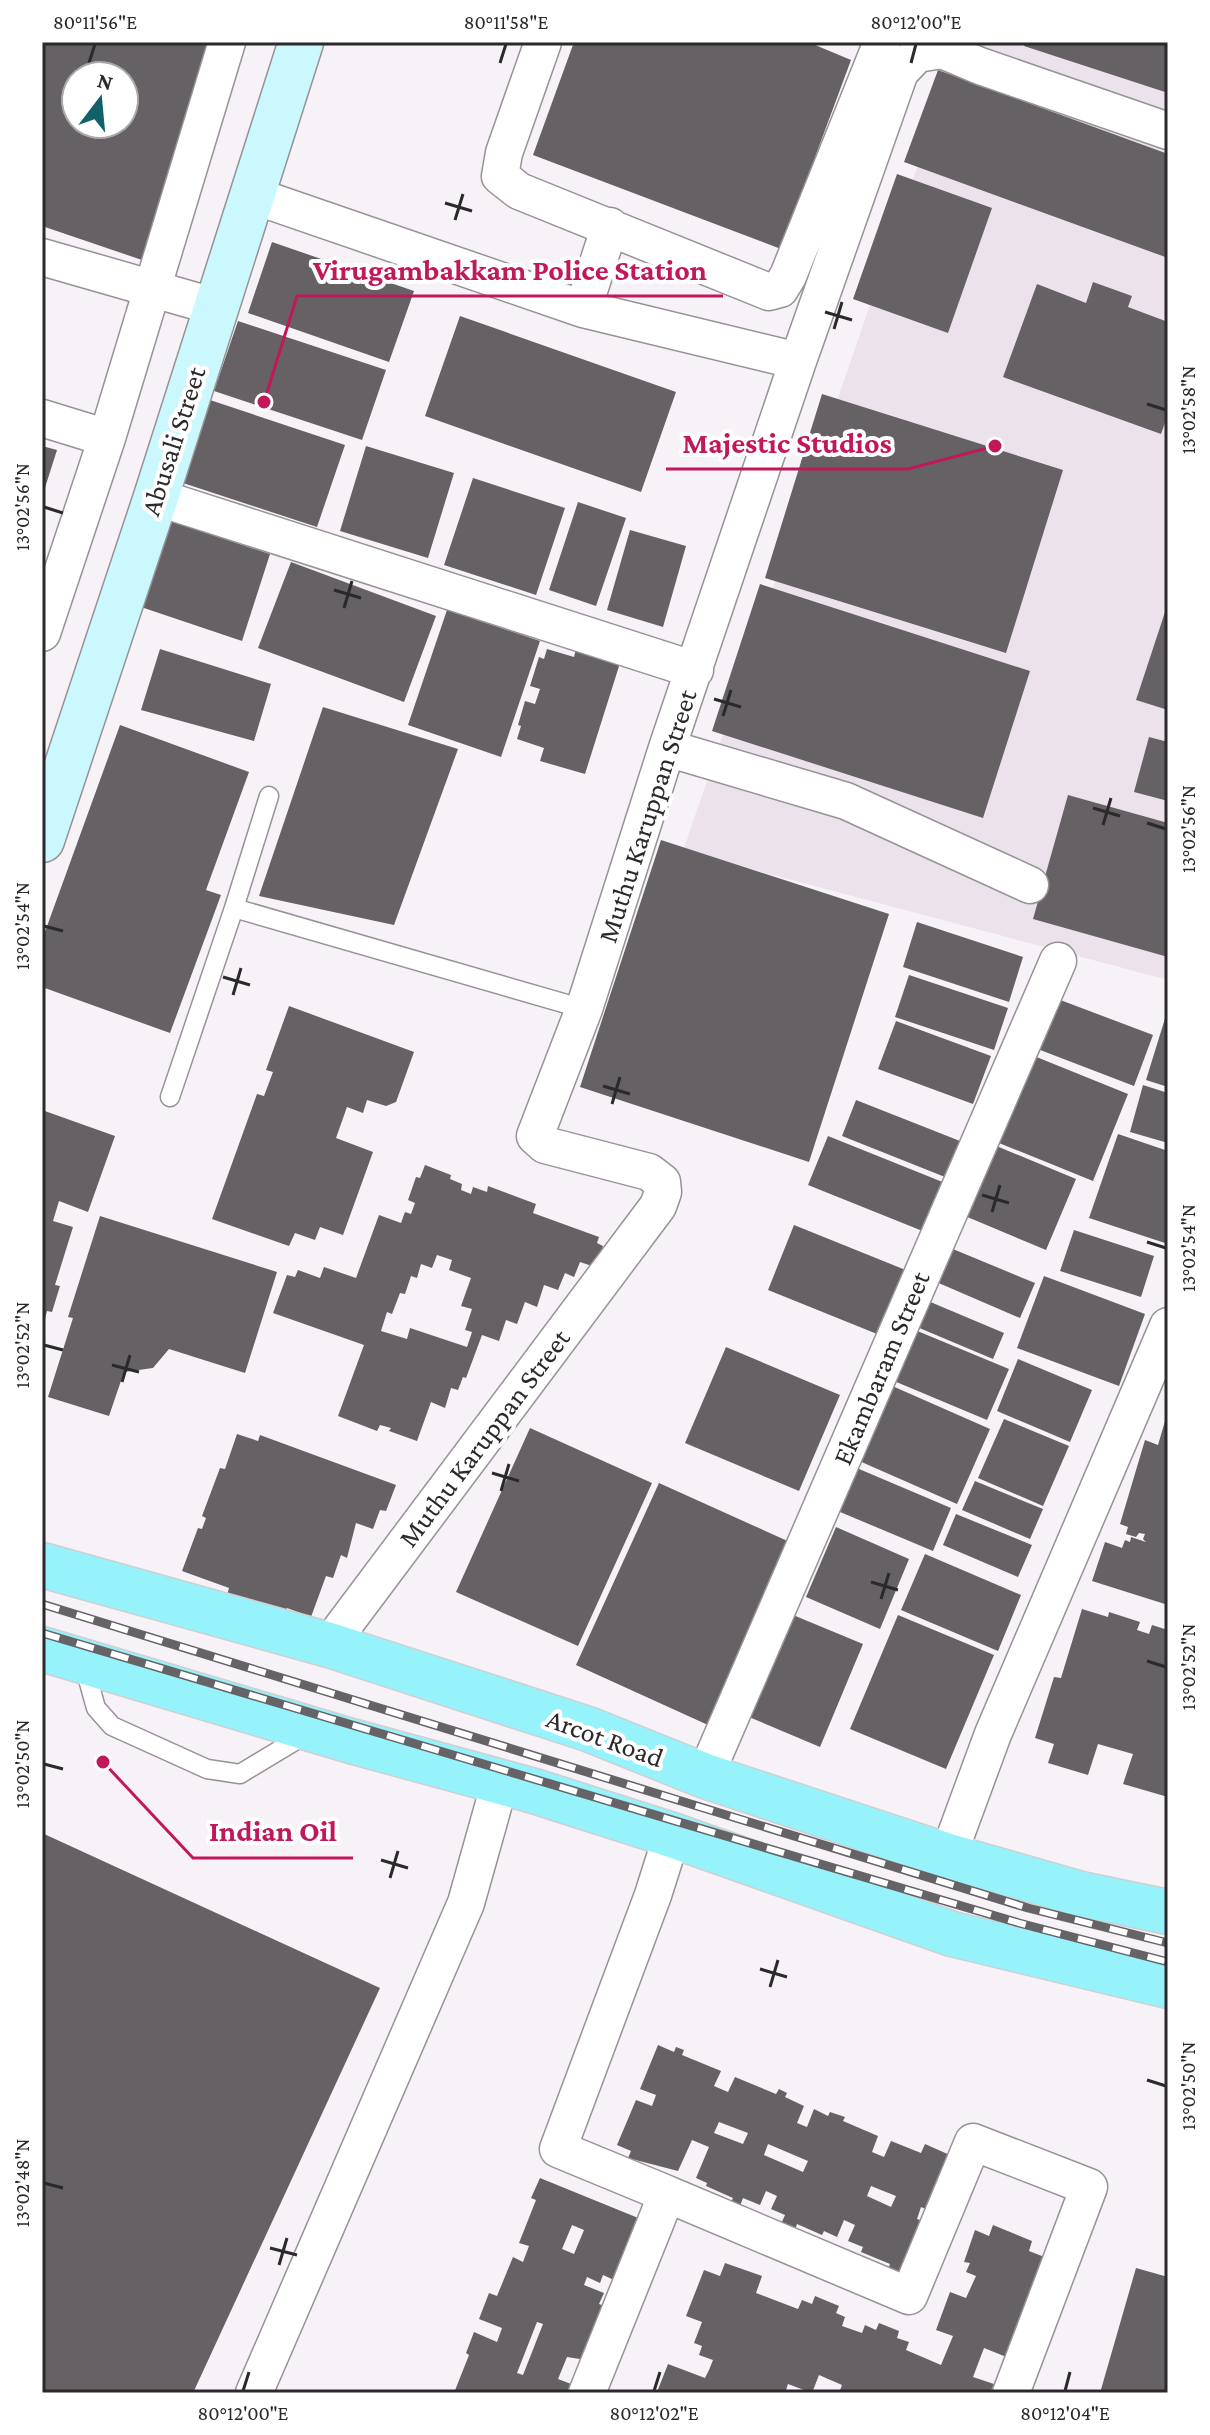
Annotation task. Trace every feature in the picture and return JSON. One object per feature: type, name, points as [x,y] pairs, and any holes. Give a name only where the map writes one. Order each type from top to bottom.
[{"type":"main road","name":"Arcot Road","points":[[42,1565],[329,1645],[588,1729],[705,1776],[948,1856],[1081,1894],[1168,1912]]},
{"type":"main road","points":[[42,1649],[672,1835],[952,1934],[1168,1986]]},
{"type":"street","points":[[42,633],[107,438],[227,42]]},
{"type":"street","name":"Abusali Street","points":[[42,840],[156,497],[301,42]]},
{"type":"street","points":[[543,42],[504,153],[500,176],[519,191],[769,292],[780,289],[788,276],[882,42]]},
{"type":"street","name":"Muthu Karuppan Street","points":[[329,1645],[658,1206],[663,1192],[662,1182],[649,1172],[545,1145],[535,1136],[584,1009],[667,748],[900,72],[917,54],[942,50],[1168,131]]},
{"type":"street","points":[[252,195],[583,309],[798,361]]},
{"type":"street","points":[[583,309],[610,226]]},
{"type":"street","points":[[42,257],[216,307]]},
{"type":"street","points":[[42,418],[107,438]]},
{"type":"street","points":[[156,497],[695,670]]},
{"type":"street","points":[[667,748],[846,801],[1030,885]]},
{"type":"street","name":"Ekambaram Street","points":[[705,1776],[1058,961]]},
{"type":"street","points":[[948,1856],[993,1734],[1168,1326]]},
{"type":"street","points":[[254,2393],[466,1903],[500,1782]]},
{"type":"street","points":[[672,1835],[653,1895],[558,2149],[909,2296],[973,2142],[1089,2187],[1011,2393]]},
{"type":"street","points":[[587,2393],[667,2194]]},
{"type":"lane","points":[[170,1097],[269,796]]},
{"type":"lane","points":[[234,908],[584,1009]]},
{"type":"lane","points":[[83,1661],[96,1708],[112,1726],[207,1769],[240,1774],[314,1729]]},
{"type":"shaded area","points":[[960,42],[1168,42],[1168,980],[683,851]]},
{"type":"building","points":[[42,42],[215,42],[142,260],[42,226]]},
{"type":"building","points":[[574,42],[808,42],[851,60],[781,249],[533,155]]},
{"type":"building","points":[[1026,42],[1168,42],[1168,93],[1024,46]]},
{"type":"building","points":[[938,70],[1168,154],[1168,258],[904,162]]},
{"type":"building","points":[[897,174],[992,208],[948,333],[853,299]]},
{"type":"building","points":[[272,242],[414,291],[389,362],[248,313]]},
{"type":"building","points":[[1093,282],[1132,296],[1128,307],[1168,322],[1168,414],[1161,434],[1003,377],[1037,284],[1086,303]]},
{"type":"building","points":[[460,316],[676,392],[641,492],[425,416]]},
{"type":"building","points":[[238,321],[386,370],[362,440],[214,391]]},
{"type":"building","points":[[822,394],[1063,470],[1006,653],[765,578]]},
{"type":"building","points":[[210,400],[345,445],[317,527],[183,483]]},
{"type":"building","points":[[42,446],[57,450],[43,494],[42,494]]},
{"type":"building","points":[[366,446],[454,473],[428,558],[340,531]]},
{"type":"building","points":[[473,478],[565,508],[536,595],[444,565]]},
{"type":"building","points":[[578,502],[626,518],[596,606],[549,590]]},
{"type":"building","points":[[167,520],[270,554],[242,641],[138,606]]},
{"type":"building","points":[[630,530],[686,546],[663,627],[607,610]]},
{"type":"building","points":[[291,562],[436,616],[404,702],[258,648]]},
{"type":"building","points":[[760,584],[1030,671],[983,818],[712,731]]},
{"type":"building","points":[[1168,603],[1168,710],[1136,700]]},
{"type":"building","points":[[447,610],[540,641],[501,757],[408,725]]},
{"type":"building","points":[[160,649],[271,684],[254,741],[141,710]]},
{"type":"building","points":[[547,649],[574,657],[576,649],[620,663],[585,774],[540,761],[544,748],[517,739],[525,701],[535,704],[540,689],[530,686],[539,657],[544,659]]},
{"type":"building","points":[[323,707],[458,749],[394,925],[259,896]]},
{"type":"building","points":[[120,725],[249,772],[206,890],[221,895],[170,1033],[42,987],[42,940]]},
{"type":"building","points":[[1149,737],[1168,742],[1168,801],[1134,792]]},
{"type":"building","points":[[1068,795],[1168,823],[1168,957],[1033,919]]},
{"type":"building","points":[[661,840],[889,914],[809,1162],[580,1087]]},
{"type":"building","points":[[917,922],[1023,957],[1009,1002],[903,967]]},
{"type":"building","points":[[909,975],[1008,1008],[994,1050],[895,1017]]},
{"type":"building","points":[[1055,998],[1153,1035],[1134,1086],[1035,1048]]},
{"type":"building","points":[[289,1006],[414,1052],[396,1102],[386,1106],[367,1100],[363,1113],[347,1107],[336,1138],[373,1152],[343,1235],[320,1227],[315,1240],[295,1233],[289,1246],[212,1219],[257,1094],[264,1096],[273,1072],[266,1070]]},
{"type":"building","points":[[1168,1012],[1168,1087],[1146,1080]]},
{"type":"building","points":[[896,1021],[991,1056],[973,1104],[878,1069]]},
{"type":"building","points":[[1034,1056],[1128,1094],[1093,1181],[999,1143]]},
{"type":"building","points":[[1143,1085],[1168,1093],[1168,1143],[1130,1132]]},
{"type":"building","points":[[856,1100],[960,1141],[945,1177],[842,1136]]},
{"type":"building","points":[[42,1110],[115,1136],[88,1212],[59,1201],[53,1221],[73,1227],[55,1285],[60,1286],[52,1312],[47,1311],[43,1326]]},
{"type":"building","points":[[1118,1134],[1168,1151],[1168,1244],[1089,1218]]},
{"type":"building","points":[[828,1136],[950,1185],[930,1234],[808,1185]]},
{"type":"building","points":[[994,1145],[1076,1179],[1046,1250],[965,1216]]},
{"type":"building","points":[[425,1165],[451,1175],[450,1179],[462,1184],[461,1190],[471,1194],[473,1187],[487,1192],[488,1186],[536,1204],[533,1213],[599,1237],[597,1243],[603,1246],[595,1267],[580,1262],[574,1277],[565,1273],[558,1290],[544,1285],[537,1307],[525,1302],[517,1324],[506,1320],[499,1341],[482,1335],[466,1378],[463,1377],[458,1390],[451,1388],[445,1408],[431,1402],[417,1441],[389,1431],[391,1428],[380,1425],[377,1431],[338,1416],[364,1345],[273,1313],[287,1275],[295,1277],[298,1270],[320,1278],[324,1267],[356,1278],[379,1215],[401,1223],[405,1212],[411,1214],[415,1203],[408,1200],[416,1177],[420,1178]],"holes":[[[437,1255],[452,1260],[449,1270],[471,1278],[461,1306],[472,1309],[465,1330],[472,1332],[467,1347],[410,1328],[407,1339],[381,1331],[387,1312],[392,1314],[400,1293],[405,1294],[411,1276],[417,1278],[421,1264],[432,1268]]]},
{"type":"building","points":[[100,1216],[277,1272],[245,1373],[169,1349],[153,1368],[124,1372],[109,1416],[48,1397],[73,1318],[68,1317]]},
{"type":"building","points":[[794,1225],[913,1273],[887,1338],[768,1290]]},
{"type":"building","points":[[1074,1230],[1154,1256],[1141,1297],[1060,1271]]},
{"type":"building","points":[[948,1247],[1035,1283],[1020,1318],[934,1281]]},
{"type":"building","points":[[1044,1276],[1145,1314],[1119,1386],[1017,1348]]},
{"type":"building","points":[[928,1301],[1004,1333],[993,1359],[917,1327]]},
{"type":"building","points":[[915,1330],[1009,1369],[987,1420],[894,1381]]},
{"type":"building","points":[[726,1347],[840,1395],[799,1491],[685,1443]]},
{"type":"building","points":[[1018,1359],[1092,1390],[1070,1442],[997,1411]]},
{"type":"building","points":[[890,1385],[990,1429],[957,1504],[857,1460]]},
{"type":"building","points":[[1004,1419],[1069,1446],[1043,1506],[978,1478]]},
{"type":"building","points":[[1165,1421],[1168,1422],[1168,1605],[1092,1581],[1105,1542],[1122,1548],[1125,1540],[1130,1542],[1131,1537],[1146,1542],[1143,1539],[1145,1534],[1139,1533],[1136,1537],[1126,1534],[1128,1527],[1120,1524],[1145,1440],[1158,1445]]},
{"type":"building","points":[[530,1428],[652,1483],[578,1646],[456,1592]]},
{"type":"building","points":[[237,1434],[258,1441],[260,1435],[396,1485],[386,1511],[380,1510],[373,1529],[356,1523],[347,1558],[341,1555],[333,1578],[326,1576],[311,1617],[287,1608],[284,1616],[227,1595],[229,1588],[182,1571],[198,1528],[202,1529],[206,1518],[202,1516],[220,1468],[225,1469]]},
{"type":"building","points":[[852,1466],[951,1508],[933,1551],[833,1509]]},
{"type":"building","points":[[975,1481],[1043,1509],[1030,1539],[962,1510]]},
{"type":"building","points":[[659,1483],[792,1543],[708,1725],[576,1665]]},
{"type":"building","points":[[956,1514],[1032,1545],[1018,1577],[943,1545]]},
{"type":"building","points":[[836,1527],[909,1559],[880,1629],[806,1597]]},
{"type":"building","points":[[925,1554],[1021,1595],[998,1651],[901,1610]]},
{"type":"building","points":[[1082,1609],[1108,1617],[1109,1612],[1140,1622],[1137,1630],[1149,1634],[1152,1625],[1168,1630],[1168,1797],[1123,1784],[1133,1754],[1098,1744],[1088,1775],[1048,1763],[1054,1744],[1035,1738],[1054,1677],[1061,1678]]},
{"type":"building","points":[[793,1615],[863,1644],[820,1747],[749,1717]]},
{"type":"building","points":[[898,1615],[994,1655],[946,1769],[850,1729]]},
{"type":"building","points":[[42,1833],[380,1988],[193,2393],[42,2393]]},
{"type":"building","points":[[658,2045],[674,2052],[676,2047],[684,2050],[682,2055],[721,2071],[714,2086],[728,2092],[735,2077],[776,2094],[779,2089],[787,2093],[785,2097],[804,2106],[797,2123],[807,2127],[814,2109],[828,2116],[830,2112],[878,2136],[872,2152],[884,2157],[891,2141],[921,2153],[925,2144],[952,2156],[937,2214],[921,2207],[917,2219],[933,2225],[915,2269],[902,2264],[899,2273],[888,2269],[890,2264],[861,2252],[863,2247],[848,2241],[855,2225],[844,2220],[837,2237],[824,2231],[822,2235],[797,2224],[795,2230],[781,2224],[785,2215],[771,2209],[777,2196],[766,2191],[760,2205],[743,2198],[740,2206],[731,2202],[733,2198],[696,2178],[709,2147],[692,2140],[678,2171],[628,2158],[631,2151],[617,2145],[636,2100],[652,2106],[656,2095],[640,2089]],"holes":[[[719,2122],[748,2133],[743,2144],[714,2133]],[[768,2144],[808,2161],[803,2172],[764,2155]],[[871,2186],[896,2196],[891,2207],[867,2196]]]},
{"type":"building","points":[[540,2178],[648,2222],[614,2280],[603,2275],[600,2283],[587,2277],[584,2285],[604,2293],[599,2304],[607,2307],[586,2360],[567,2357],[558,2379],[579,2387],[577,2393],[454,2393],[469,2355],[466,2353],[474,2332],[497,2342],[502,2328],[479,2319],[489,2293],[497,2296],[513,2257],[523,2262],[529,2246],[519,2243],[536,2200],[531,2198]],"holes":[[[572,2225],[584,2230],[574,2254],[562,2249]],[[537,2322],[543,2324],[523,2375],[517,2373]]]},
{"type":"building","points":[[993,2225],[1032,2241],[1029,2251],[1047,2258],[1009,2358],[984,2348],[973,2377],[994,2384],[990,2393],[839,2393],[842,2385],[819,2375],[812,2393],[788,2384],[785,2393],[657,2392],[668,2364],[705,2378],[713,2360],[699,2355],[702,2346],[694,2343],[702,2322],[686,2316],[704,2270],[720,2276],[725,2263],[762,2276],[756,2293],[798,2309],[802,2300],[812,2304],[815,2296],[839,2306],[836,2313],[845,2317],[842,2326],[862,2333],[865,2325],[876,2330],[879,2323],[899,2331],[897,2338],[909,2342],[906,2350],[941,2365],[953,2336],[936,2330],[950,2292],[966,2298],[976,2276],[966,2272],[970,2263],[964,2262],[975,2230],[989,2236]]},
{"type":"building","points":[[1136,2268],[1168,2277],[1168,2393],[1100,2393]]},
{"type":"railway","points":[[42,1604],[1028,1908],[1168,1943]]},
{"type":"railway","points":[[42,1633],[1019,1923],[1168,1962]]},
{"type":"place","name":"Virugambakkam Police Station","points":[[264,402]]},
{"type":"place","name":"Majestic Studios","points":[[995,446]]},
{"type":"place","name":"Indian Oil","points":[[103,1762]]}]
